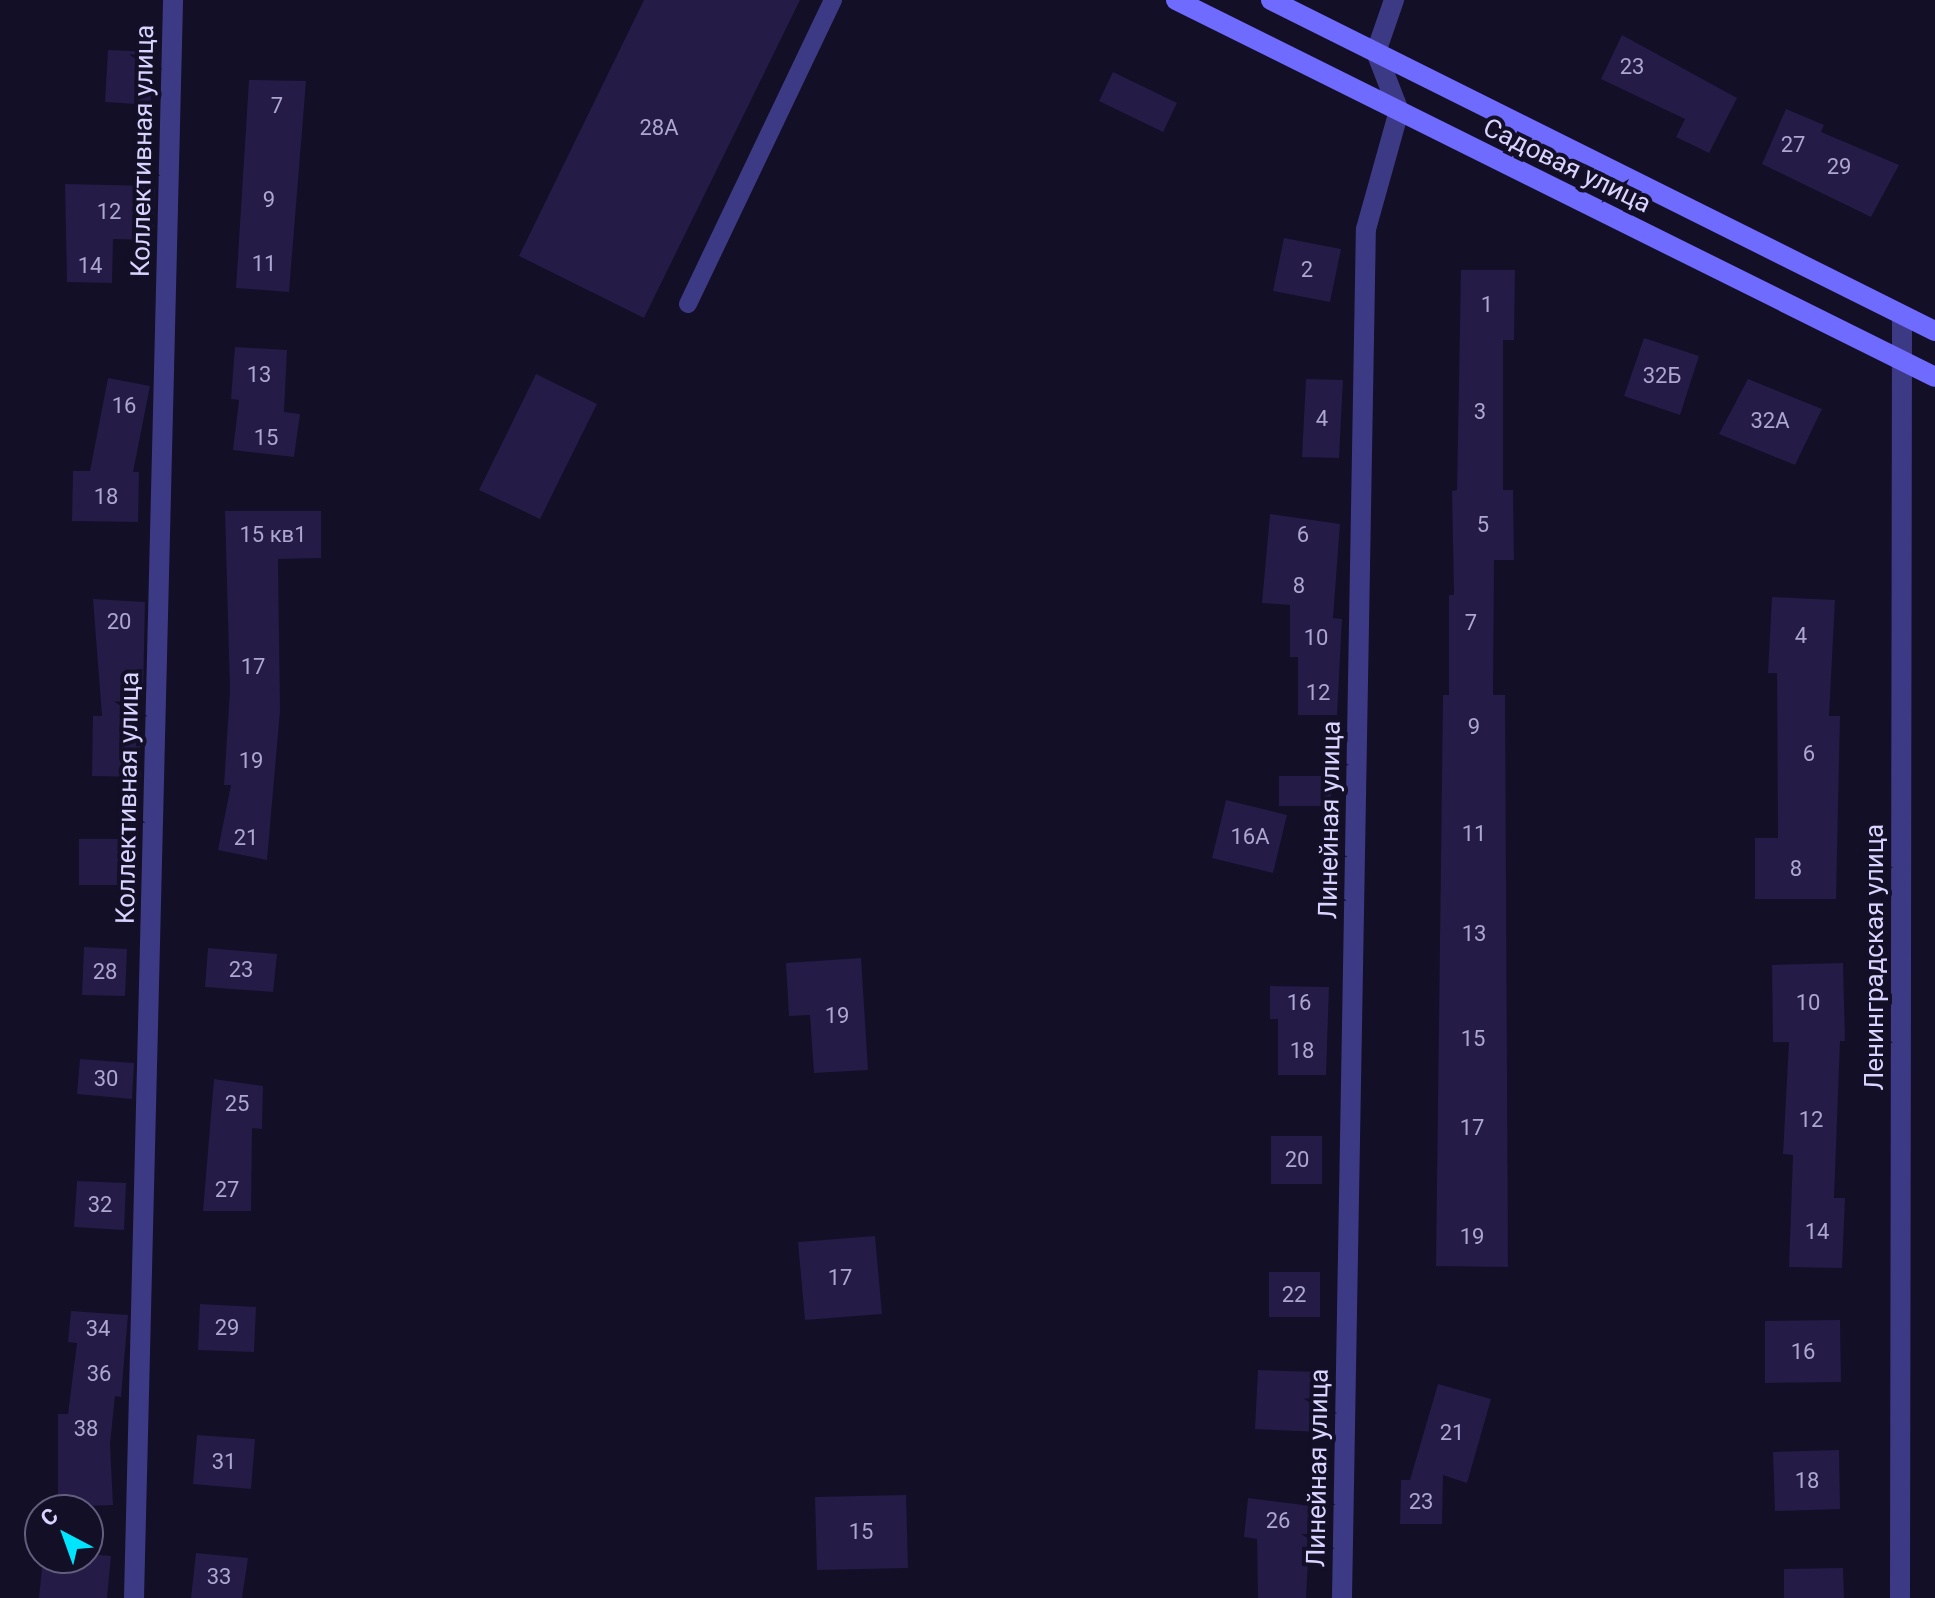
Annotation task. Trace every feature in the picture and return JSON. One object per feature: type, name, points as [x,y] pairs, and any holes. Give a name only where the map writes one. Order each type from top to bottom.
[{"type":"street","name":"Коллективная улица","points":[[134,1598],[173,0]]},
{"type":"street","name":"Садовая улица","points":[[1176,0],[1935,377]]},
{"type":"street","name":"Садовая улица","points":[[1271,0],[1935,331]]},
{"type":"street","points":[[1394,0],[1376,52],[1399,111]]},
{"type":"street","name":"Линейная улица","points":[[1342,1598],[1366,229],[1399,111]]},
{"type":"street","name":"Ленинградская улица","points":[[1900,1598],[1902,317]]},
{"type":"lane","points":[[688,304],[833,0]]},
{"type":"building","points":[[644,0],[800,0],[644,318],[519,256]]},
{"type":"building","points":[[1622,35],[1737,98],[1709,153],[1676,137],[1685,119],[1601,79]]},
{"type":"building","points":[[108,50],[154,52],[151,105],[105,102]]},
{"type":"building","points":[[1113,72],[1177,103],[1163,132],[1099,101]]},
{"type":"building","points":[[249,80],[306,81],[289,292],[236,288]]},
{"type":"building","points":[[1786,109],[1824,125],[1821,132],[1899,165],[1871,217],[1762,164]]},
{"type":"building","points":[[65,184],[155,186],[153,240],[113,239],[112,283],[67,282]]},
{"type":"building","points":[[1284,238],[1341,249],[1330,302],[1273,291]]},
{"type":"building","points":[[1461,270],[1515,270],[1514,340],[1503,340],[1503,490],[1513,490],[1514,560],[1494,560],[1493,695],[1505,695],[1508,1267],[1436,1266],[1443,695],[1449,695],[1449,595],[1454,595],[1452,491],[1457,490]]},
{"type":"building","points":[[1644,338],[1699,356],[1680,415],[1624,396]]},
{"type":"building","points":[[235,347],[287,350],[284,412],[300,414],[294,457],[233,450],[239,400],[231,399]]},
{"type":"building","points":[[536,374],[597,404],[540,519],[479,490]]},
{"type":"building","points":[[108,378],[150,386],[133,472],[139,472],[138,522],[72,521],[73,471],[90,471]]},
{"type":"building","points":[[1306,379],[1343,380],[1339,458],[1302,457]]},
{"type":"building","points":[[1748,379],[1822,409],[1795,465],[1719,434]]},
{"type":"building","points":[[225,511],[321,511],[321,558],[278,559],[280,711],[267,860],[218,850],[231,785],[224,785],[230,690]]},
{"type":"building","points":[[1270,514],[1340,524],[1333,618],[1342,619],[1337,715],[1298,715],[1298,657],[1290,657],[1290,605],[1262,603]]},
{"type":"building","points":[[1772,597],[1835,600],[1829,716],[1840,716],[1836,899],[1755,899],[1755,838],[1778,838],[1777,673],[1768,673]]},
{"type":"building","points":[[93,599],[145,602],[143,694],[139,694],[141,777],[92,776],[93,716],[102,716]]},
{"type":"building","points":[[1279,776],[1331,776],[1331,806],[1279,806]]},
{"type":"building","points":[[1226,800],[1287,815],[1273,873],[1212,858]]},
{"type":"building","points":[[79,839],[124,839],[124,885],[79,885]]},
{"type":"building","points":[[84,947],[127,949],[125,996],[82,995]]},
{"type":"building","points":[[208,948],[277,954],[273,992],[205,987]]},
{"type":"building","points":[[861,958],[868,1070],[814,1073],[810,1015],[789,1016],[786,963]]},
{"type":"building","points":[[1843,963],[1845,1041],[1840,1041],[1834,1198],[1845,1198],[1842,1268],[1789,1267],[1793,1155],[1783,1154],[1789,1042],[1773,1042],[1772,965]]},
{"type":"building","points":[[1270,986],[1329,987],[1326,1075],[1278,1075],[1278,1019],[1270,1019]]},
{"type":"building","points":[[80,1059],[134,1063],[132,1099],[77,1094]]},
{"type":"building","points":[[214,1079],[263,1086],[262,1129],[252,1128],[251,1211],[203,1211]]},
{"type":"building","points":[[1271,1136],[1322,1136],[1322,1184],[1271,1184]]},
{"type":"building","points":[[77,1181],[126,1183],[124,1230],[74,1227]]},
{"type":"building","points":[[875,1236],[882,1314],[805,1320],[798,1242]]},
{"type":"building","points":[[1269,1272],[1320,1272],[1320,1317],[1269,1317]]},
{"type":"building","points":[[200,1304],[256,1307],[254,1352],[198,1350]]},
{"type":"building","points":[[71,1311],[128,1315],[121,1397],[115,1396],[110,1444],[113,1505],[104,1505],[104,1494],[58,1494],[58,1414],[68,1414],[77,1343],[68,1342]]},
{"type":"building","points":[[1840,1320],[1841,1382],[1765,1383],[1765,1321]]},
{"type":"building","points":[[1258,1370],[1322,1372],[1320,1432],[1255,1429]]},
{"type":"building","points":[[1438,1384],[1491,1399],[1467,1483],[1443,1475],[1442,1524],[1400,1524],[1401,1480],[1410,1480]]},
{"type":"building","points":[[197,1435],[255,1439],[251,1489],[193,1484]]},
{"type":"building","points":[[1839,1450],[1840,1509],[1775,1511],[1773,1452]]},
{"type":"building","points":[[906,1495],[908,1568],[817,1570],[815,1497]]},
{"type":"building","points":[[1248,1498],[1311,1506],[1306,1598],[1258,1598],[1257,1539],[1244,1537]]},
{"type":"building","points":[[196,1553],[248,1558],[242,1598],[191,1598]]},
{"type":"building","points":[[104,1555],[111,1556],[107,1598],[39,1598],[41,1574],[104,1574]]},
{"type":"building","points":[[1843,1568],[1844,1598],[1784,1598],[1784,1569]]}]
